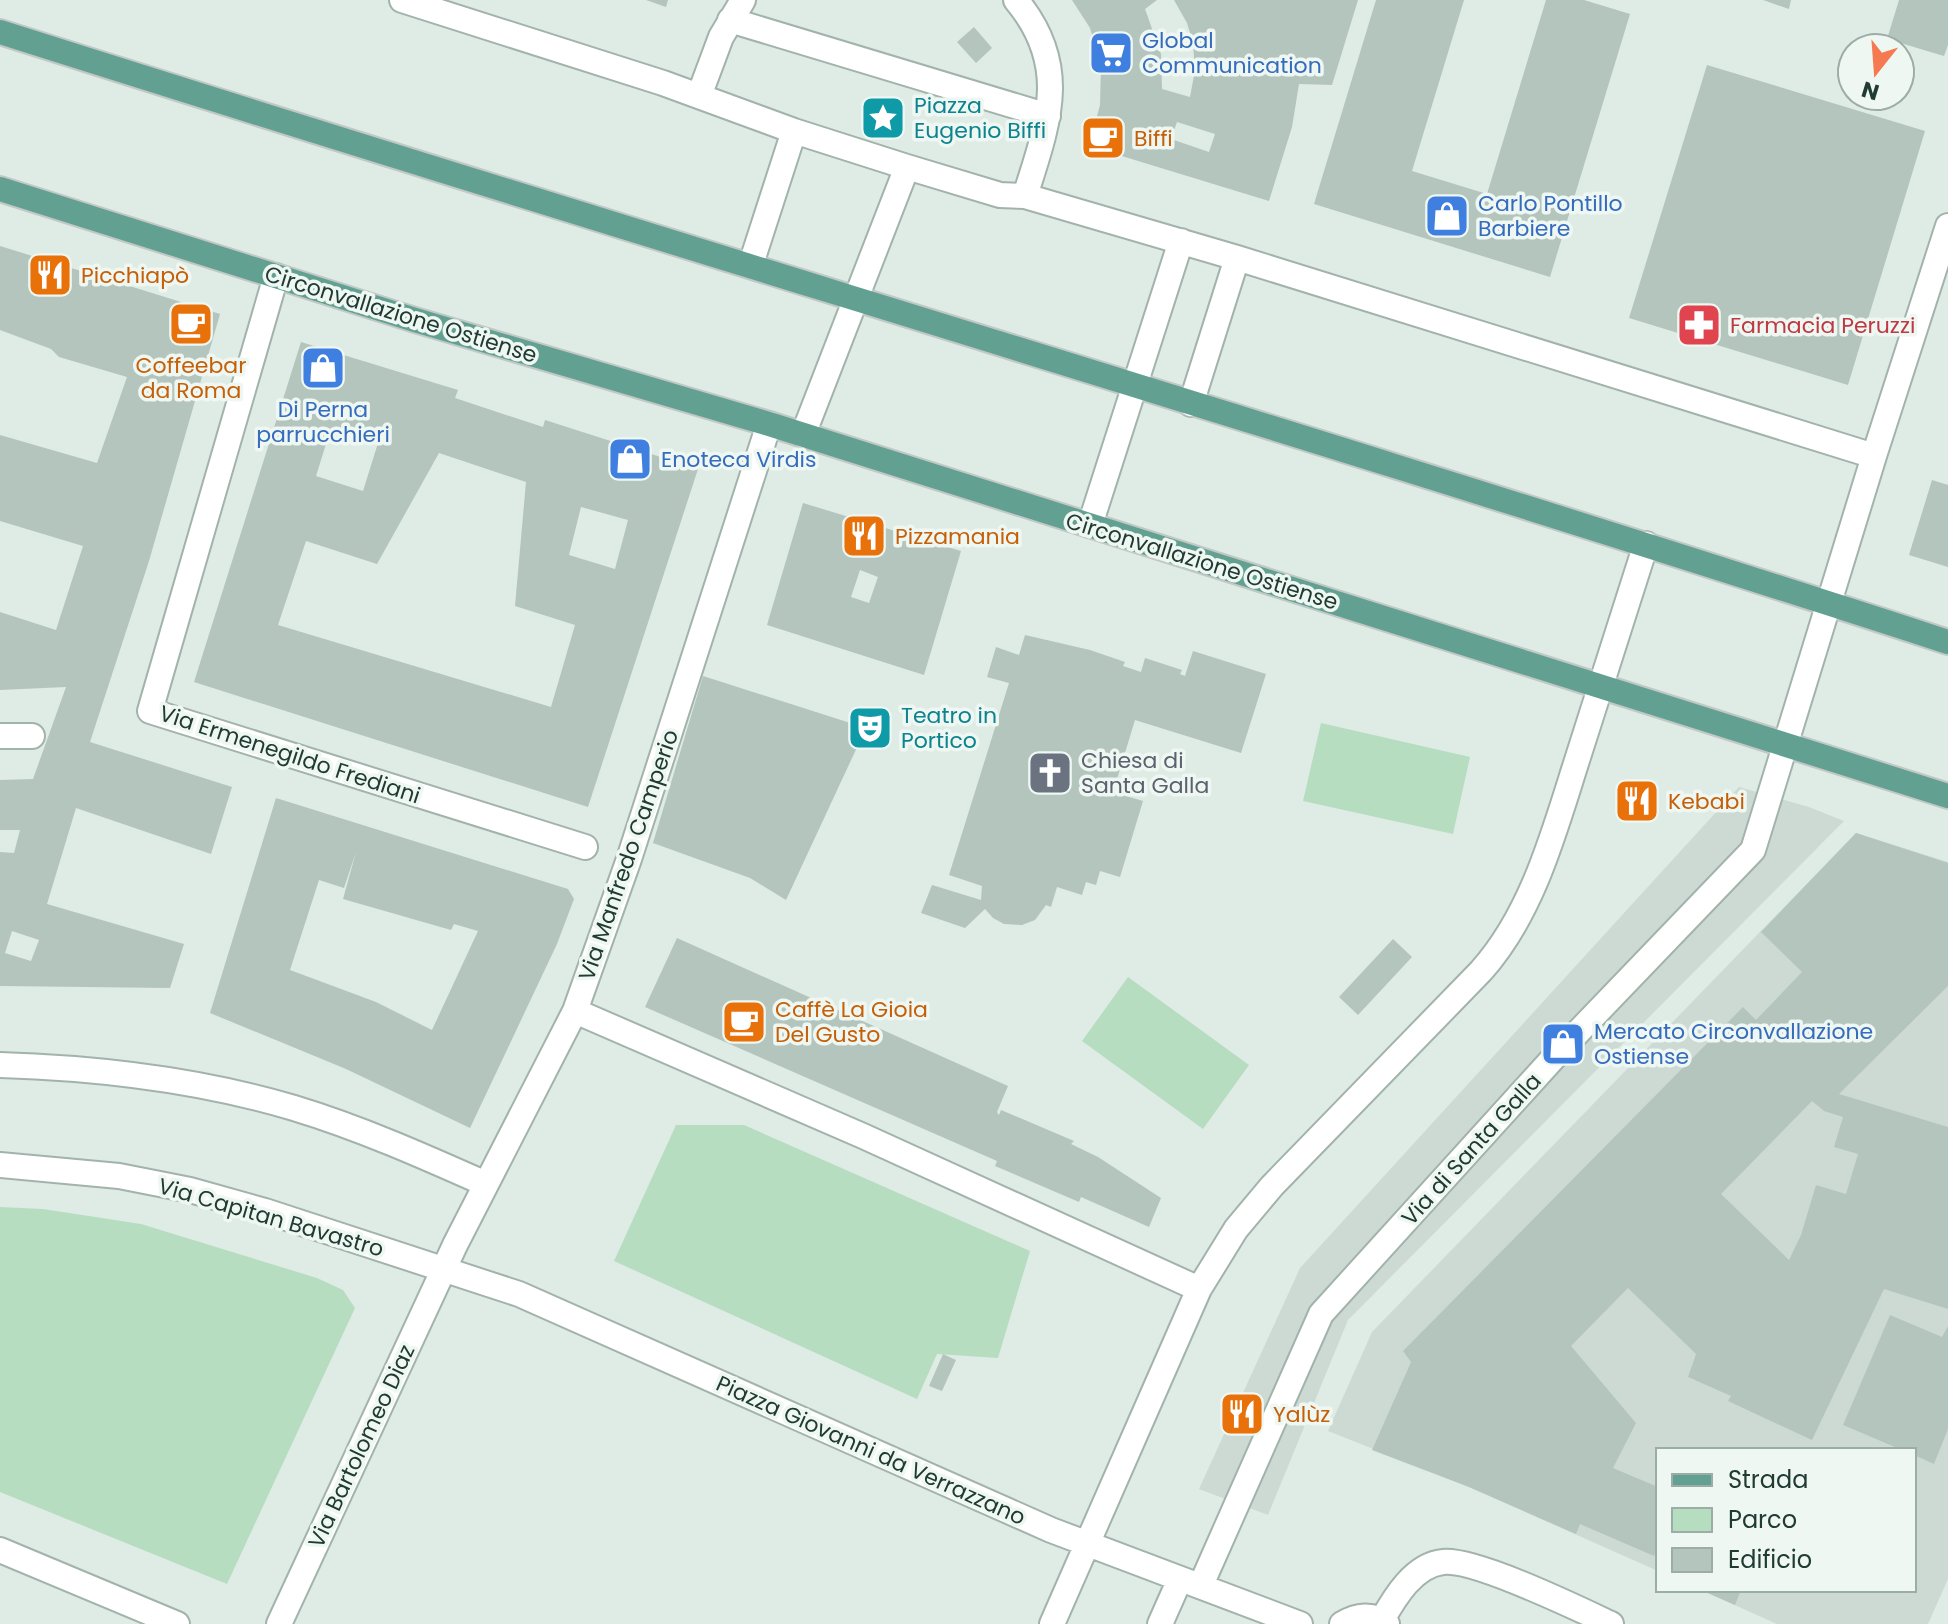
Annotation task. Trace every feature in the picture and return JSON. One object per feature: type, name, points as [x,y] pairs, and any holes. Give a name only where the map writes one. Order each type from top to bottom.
[{"type":"main road","points":[[0,32],[1646,544],[1948,642]]},
{"type":"main road","name":"Circonvallazione Ostiense","points":[[0,189],[276,276],[769,424],[1948,796]]},
{"type":"street","points":[[402,0],[907,167],[1000,195],[1025,196],[1181,241],[1874,456]]},
{"type":"street","points":[[1016,0],[1040,35],[1049,60],[1052,84],[1048,116],[1025,196]]},
{"type":"street","points":[[699,96],[712,56],[736,10],[1048,116]]},
{"type":"street","points":[[751,264],[794,131]]},
{"type":"street","points":[[803,435],[907,167]]},
{"type":"street","points":[[1785,745],[1948,226]]},
{"type":"street","points":[[1090,525],[1181,241]]},
{"type":"street","points":[[1191,404],[1237,258]]},
{"type":"street","name":"Via Ermenegildo Frediani","points":[[276,276],[150,711],[585,847]]},
{"type":"street","name":"Via Manfredo Camperio","points":[[444,1269],[575,1011],[629,859],[769,424]]},
{"type":"street","points":[[1052,1624],[1199,1289],[1236,1229],[1272,1186],[1496,955],[1533,886],[1646,544]]},
{"type":"street","points":[[0,736],[32,736]]},
{"type":"street","name":"Via di Santa Galla","points":[[1160,1624],[1191,1582],[1321,1314],[1557,1054],[1753,850],[1785,745]]},
{"type":"street","points":[[575,1011],[877,1142],[1199,1289]]},
{"type":"street","points":[[0,1065],[77,1069],[141,1077],[270,1102],[378,1138],[486,1184]]},
{"type":"street","name":"Via Capitan Bavastro","points":[[0,1165],[119,1176],[190,1190],[444,1269]]},
{"type":"street","name":"Piazza Giovanni da Verrazzano","points":[[444,1269],[519,1294],[959,1491],[1088,1545],[1300,1624]]},
{"type":"street","name":"Via Bartolomeo Diaz","points":[[279,1624],[444,1269]]},
{"type":"street","points":[[0,1550],[177,1624]]},
{"type":"street","points":[[1342,1624],[1361,1616],[1385,1622],[1394,1600],[1424,1568],[1442,1562],[1464,1565],[1533,1589],[1611,1624]]},
{"type":"shaded area","name":"Mercato Circonvallazione Ostiense","points":[[1739,787],[1809,807],[1844,821],[1348,1320],[1268,1515],[1199,1489],[1300,1268]]},
{"type":"shaded area","points":[[1856,833],[1948,862],[1948,1579],[1928,1624],[1777,1624],[1705,1592],[1916,1592],[1916,1448],[1656,1448],[1656,1570],[1469,1487],[1328,1431],[1372,1332]]},
{"type":"green space","points":[[1321,723],[1470,757],[1453,834],[1303,801]]},
{"type":"green space","points":[[1128,977],[1249,1065],[1203,1129],[1082,1041]]},
{"type":"green space","points":[[676,1125],[744,1125],[1030,1251],[998,1358],[937,1354],[917,1399],[614,1261]]},
{"type":"green space","points":[[0,1207],[43,1209],[141,1224],[317,1278],[343,1290],[355,1308],[227,1584],[0,1492]]},
{"type":"building","points":[[646,0],[668,0],[666,7]]},
{"type":"building","points":[[1072,0],[1157,0],[1145,9],[1161,54],[1162,89],[1190,97],[1195,70],[1193,43],[1187,23],[1174,0],[1358,0],[1332,85],[1299,84],[1292,127],[1269,201],[1089,146],[1100,105],[1101,66],[1090,28]],"holes":[[[1177,122],[1215,134],[1209,152],[1171,139]]]},
{"type":"building","points":[[1376,0],[1464,0],[1412,171],[1487,194],[1546,0],[1584,0],[1630,14],[1550,277],[1314,204]]},
{"type":"building","points":[[1763,0],[1791,0],[1789,9]]},
{"type":"building","points":[[1899,0],[1948,0],[1948,45],[1944,56],[1916,48],[1916,32],[1889,32]]},
{"type":"building","points":[[974,27],[992,48],[976,63],[957,42]]},
{"type":"building","points":[[1707,65],[1836,104],[1836,112],[1862,112],[1925,131],[1848,385],[1629,318]]},
{"type":"building","points":[[0,246],[220,314],[149,561],[90,742],[232,787],[211,854],[76,808],[47,904],[184,944],[170,988],[0,986],[0,852],[14,853],[20,830],[0,830],[0,780],[33,779],[66,687],[0,690],[0,612],[56,630],[83,546],[0,521],[0,435],[97,463],[127,377],[59,357],[51,349],[0,330]],"holes":[[[12,931],[39,940],[31,961],[5,953]]]},
{"type":"building","points":[[301,342],[458,390],[455,398],[543,427],[545,420],[698,469],[588,807],[194,682]],"holes":[[[331,428],[378,443],[363,491],[316,476]],[[439,453],[526,482],[515,606],[575,625],[551,707],[278,625],[306,541],[377,564]],[[581,507],[628,520],[615,569],[569,555]]]},
{"type":"building","points":[[1932,480],[1948,485],[1948,567],[1909,555]]},
{"type":"building","points":[[803,503],[961,551],[924,675],[767,625]],"holes":[[[860,570],[878,577],[869,603],[851,597]]]},
{"type":"building","name":"Chiesa di Santa Galla","points":[[1025,635],[1090,650],[1125,662],[1123,666],[1141,672],[1145,658],[1182,670],[1180,674],[1185,676],[1193,651],[1266,674],[1241,753],[1135,720],[1113,792],[1143,801],[1120,877],[1100,871],[1096,885],[1086,882],[1082,895],[1057,887],[1051,907],[1046,905],[1035,920],[1022,925],[1004,924],[985,909],[965,928],[921,913],[932,885],[981,900],[982,886],[949,875],[1009,683],[987,677],[996,647],[1019,655]]},
{"type":"building","points":[[703,676],[866,728],[786,900],[750,878],[653,843]]},
{"type":"building","points":[[276,798],[568,889],[574,899],[557,944],[470,1128],[346,1069],[210,1013]],"holes":[[[356,852],[343,899],[451,930],[454,924],[478,931],[432,1030],[376,1002],[290,970],[319,880],[344,888]]]},
{"type":"building","points":[[1856,833],[1948,863],[1948,986],[1839,1094],[1948,1127],[1948,1309],[1884,1289],[1812,1440],[1728,1401],[1731,1396],[1688,1377],[1696,1354],[1628,1288],[1571,1346],[1636,1423],[1613,1468],[1656,1486],[1654,1556],[1580,1524],[1576,1534],[1469,1487],[1372,1450],[1411,1362],[1403,1351],[1743,1007],[1756,1020],[1802,972],[1761,932]],"holes":[[[1812,1101],[1824,1111],[1843,1117],[1834,1147],[1858,1154],[1846,1194],[1816,1185],[1801,1235],[1789,1260],[1721,1194]]]},
{"type":"building","points":[[677,938],[1008,1086],[997,1112],[999,1115],[1001,1110],[1074,1141],[1071,1144],[1098,1157],[1161,1198],[1149,1227],[1081,1197],[1079,1202],[995,1166],[997,1161],[645,1007]]},
{"type":"building","points":[[1393,939],[1412,957],[1358,1015],[1339,997]]},
{"type":"building","points":[[1890,1315],[1942,1337],[1948,1326],[1948,1429],[1934,1464],[1916,1456],[1916,1448],[1897,1448],[1843,1425]]},
{"type":"building","points":[[943,1354],[956,1360],[942,1391],[929,1386]]},
{"type":"building","points":[[1706,1592],[1740,1592],[1735,1605]]},
{"type":"place","name":"Global Communication","points":[[1111,53]]},
{"type":"place","name":"Piazza Eugenio Biffi","points":[[883,118]]},
{"type":"place","name":"Biffi","points":[[1103,138]]},
{"type":"place","name":"Carlo Pontillo Barbiere","points":[[1447,216]]},
{"type":"place","name":"Picchiapò","points":[[50,275]]},
{"type":"place","name":"Coffeebar da Roma","points":[[191,324]]},
{"type":"place","name":"Farmacia Peruzzi","points":[[1699,325]]},
{"type":"place","name":"Di Perna parrucchieri","points":[[323,368]]},
{"type":"place","name":"Enoteca Virdis","points":[[630,459]]},
{"type":"place","name":"Pizzamania","points":[[864,536]]},
{"type":"place","name":"Teatro in Portico","points":[[870,728]]},
{"type":"place","name":"Chiesa di Santa Galla","points":[[1050,773]]},
{"type":"place","name":"Kebabi","points":[[1637,801]]},
{"type":"place","name":"Caffè La Gioia Del Gusto","points":[[744,1022]]},
{"type":"place","name":"Mercato Circonvallazione Ostiense","points":[[1563,1044]]},
{"type":"place","name":"Yalùz","points":[[1242,1414]]}]
